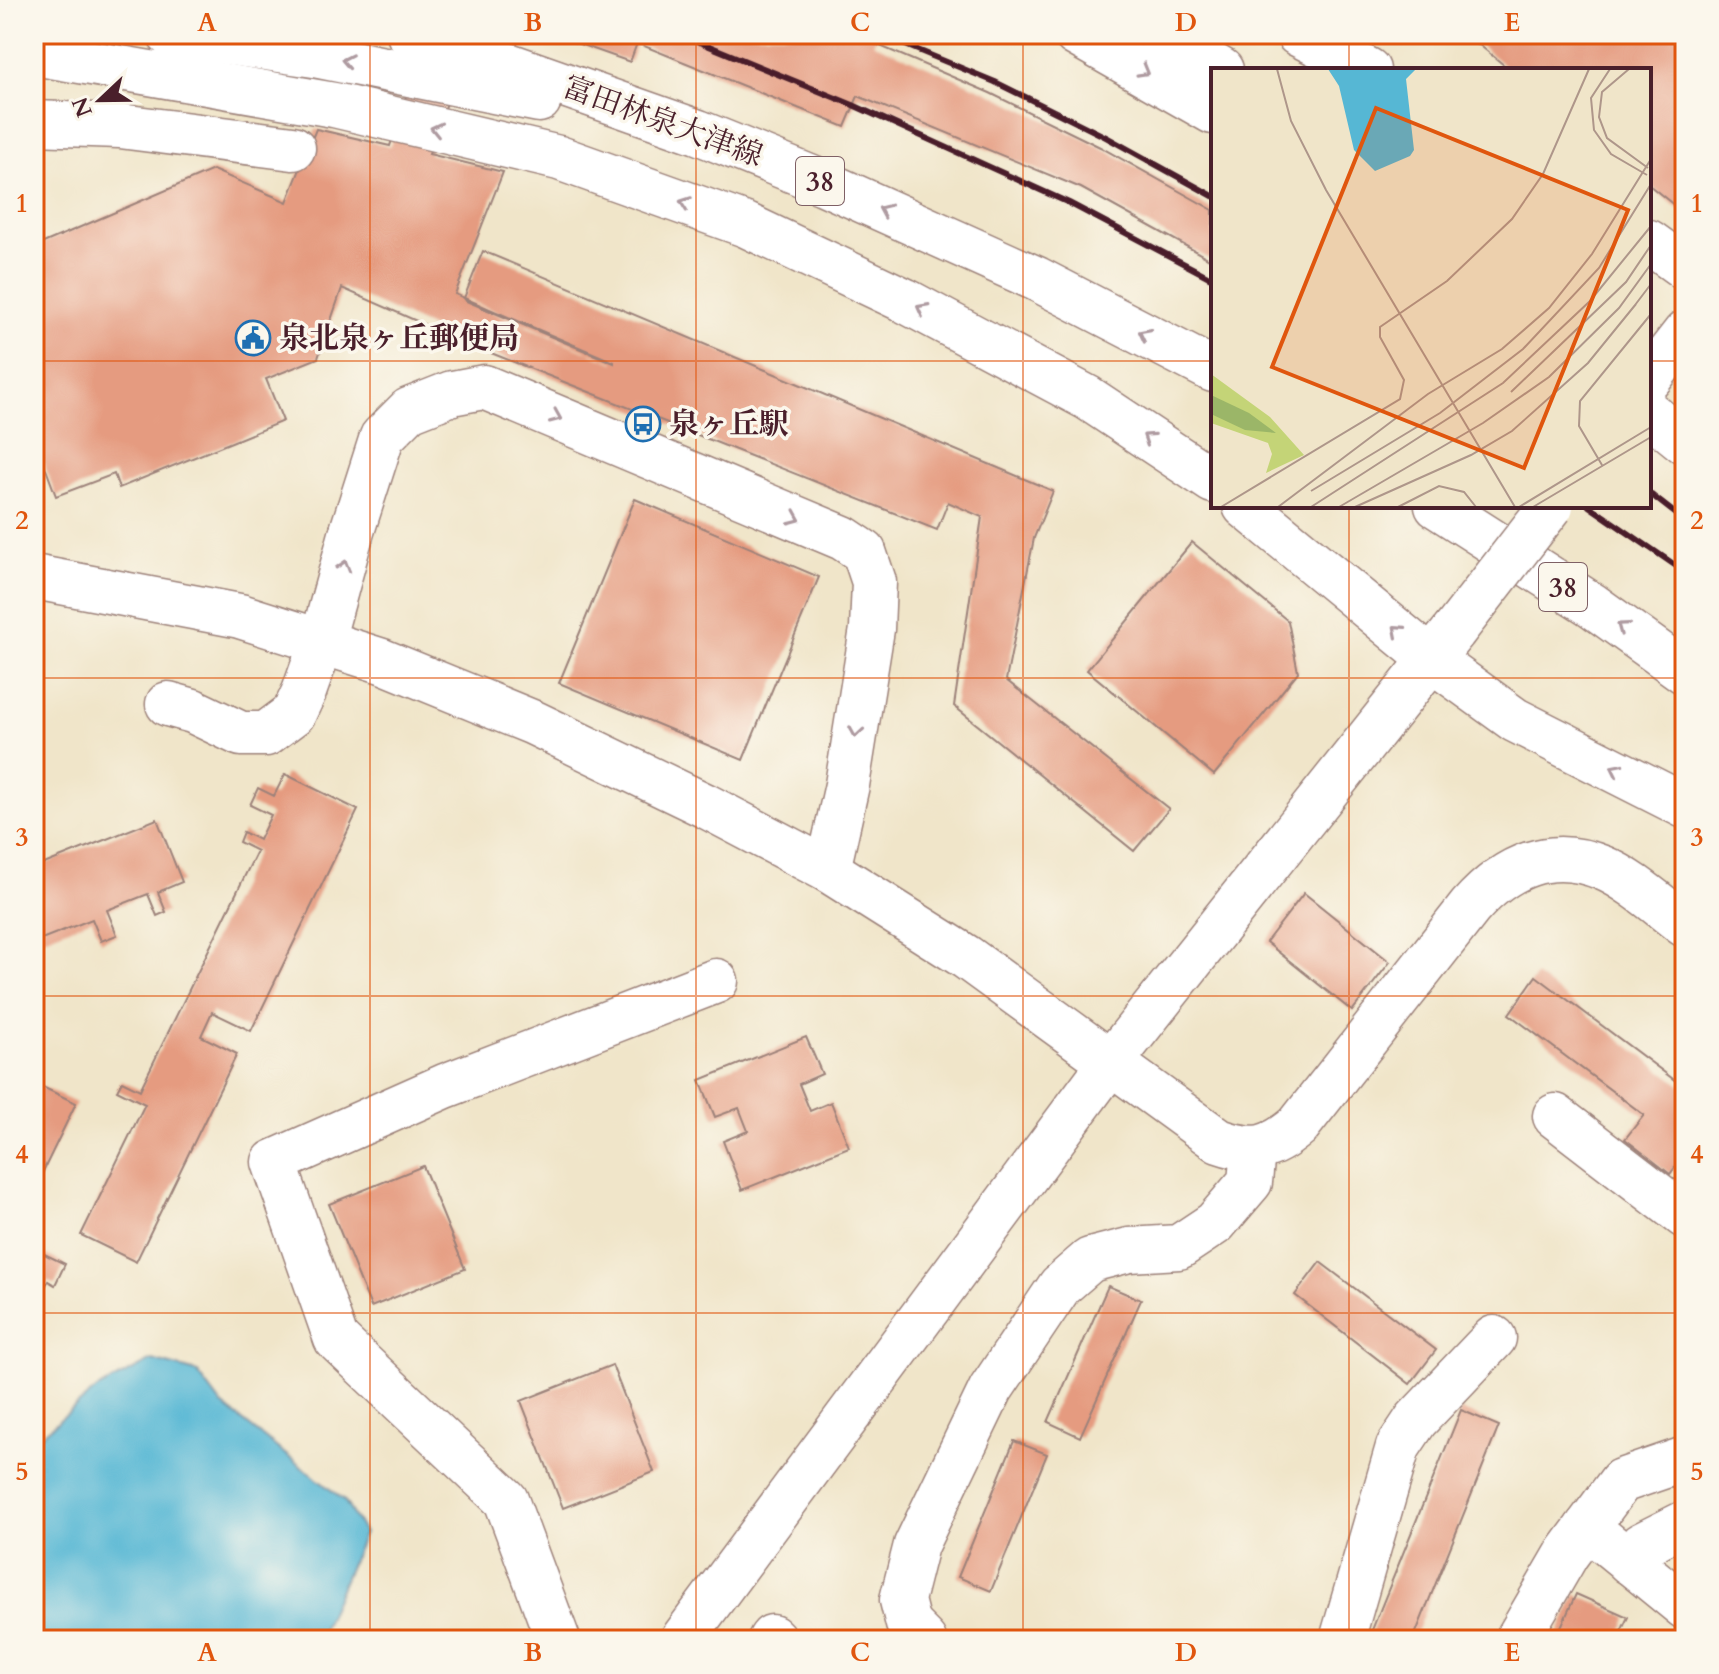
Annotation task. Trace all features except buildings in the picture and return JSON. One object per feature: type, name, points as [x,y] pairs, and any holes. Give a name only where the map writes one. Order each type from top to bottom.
[{"type":"main road","name":"38","points":[[169,34],[314,55],[698,132]]},
{"type":"main road","name":"富田林泉大津線","points":[[409,34],[508,65],[698,132],[824,183],[1037,279],[1211,369]]},
{"type":"main road","points":[[1076,34],[1211,111]]},
{"type":"main road","points":[[1159,34],[1218,68]]},
{"type":"main road","points":[[1298,34],[1364,68]]},
{"type":"main road","points":[[34,53],[334,105],[559,158],[746,225],[904,300],[1088,398],[1211,480]]},
{"type":"main road","points":[[34,123],[120,126],[293,148]]},
{"type":"main road","points":[[1651,243],[1685,268]]},
{"type":"main road","points":[[1651,376],[1684,334]]},
{"type":"main road","points":[[168,704],[193,711],[241,734],[266,734],[294,713],[322,641],[382,437],[409,410],[452,393],[484,387],[843,538],[864,552],[874,582],[872,629],[847,785],[828,870]]},
{"type":"main road","points":[[1651,415],[1685,442]]},
{"type":"main road","points":[[1248,508],[1443,645],[1515,720],[1685,806]]},
{"type":"main road","name":"38","points":[[1440,508],[1592,605],[1685,672]]},
{"type":"main road","points":[[682,1640],[1110,1063],[1549,508]]},
{"type":"main road","points":[[34,577],[230,613],[382,661],[534,723],[706,806],[828,870],[966,957],[1219,1141],[1242,1149],[1253,1150],[1284,1138],[1298,1126],[1470,907],[1487,888],[1514,871],[1538,861],[1568,857],[1605,868],[1685,925]]},
{"type":"main road","points":[[558,1640],[506,1500],[336,1339],[274,1162],[445,1086],[716,981]]},
{"type":"main road","points":[[1555,1116],[1685,1216]]},
{"type":"main road","points":[[924,1640],[908,1624],[902,1600],[916,1545],[991,1389],[1060,1286],[1090,1260],[1129,1250],[1179,1247],[1215,1223],[1250,1182],[1253,1150]]},
{"type":"main road","points":[[1342,1640],[1398,1447],[1416,1420],[1494,1338]]},
{"type":"main road","points":[[1517,1640],[1567,1554],[1621,1481],[1685,1459]]},
{"type":"main road","points":[[1629,1562],[1641,1545],[1685,1523]]},
{"type":"main road","points":[[1587,1527],[1685,1607]]},
{"type":"water","points":[[152,1360],[197,1372],[222,1405],[344,1500],[364,1533],[318,1640],[34,1640],[34,1441],[97,1389]]},
{"type":"railway","points":[[680,34],[853,105],[1069,203],[1211,278]]},
{"type":"railway","points":[[879,34],[995,82],[1106,137],[1211,195]]},
{"type":"railway","points":[[1651,495],[1685,521]]},
{"type":"railway","points":[[1592,508],[1685,572]]},
{"type":"place","name":"泉北泉ヶ丘郵便局","points":[[253,338]]},
{"type":"place","name":"泉ヶ丘駅","points":[[643,424]]}]
